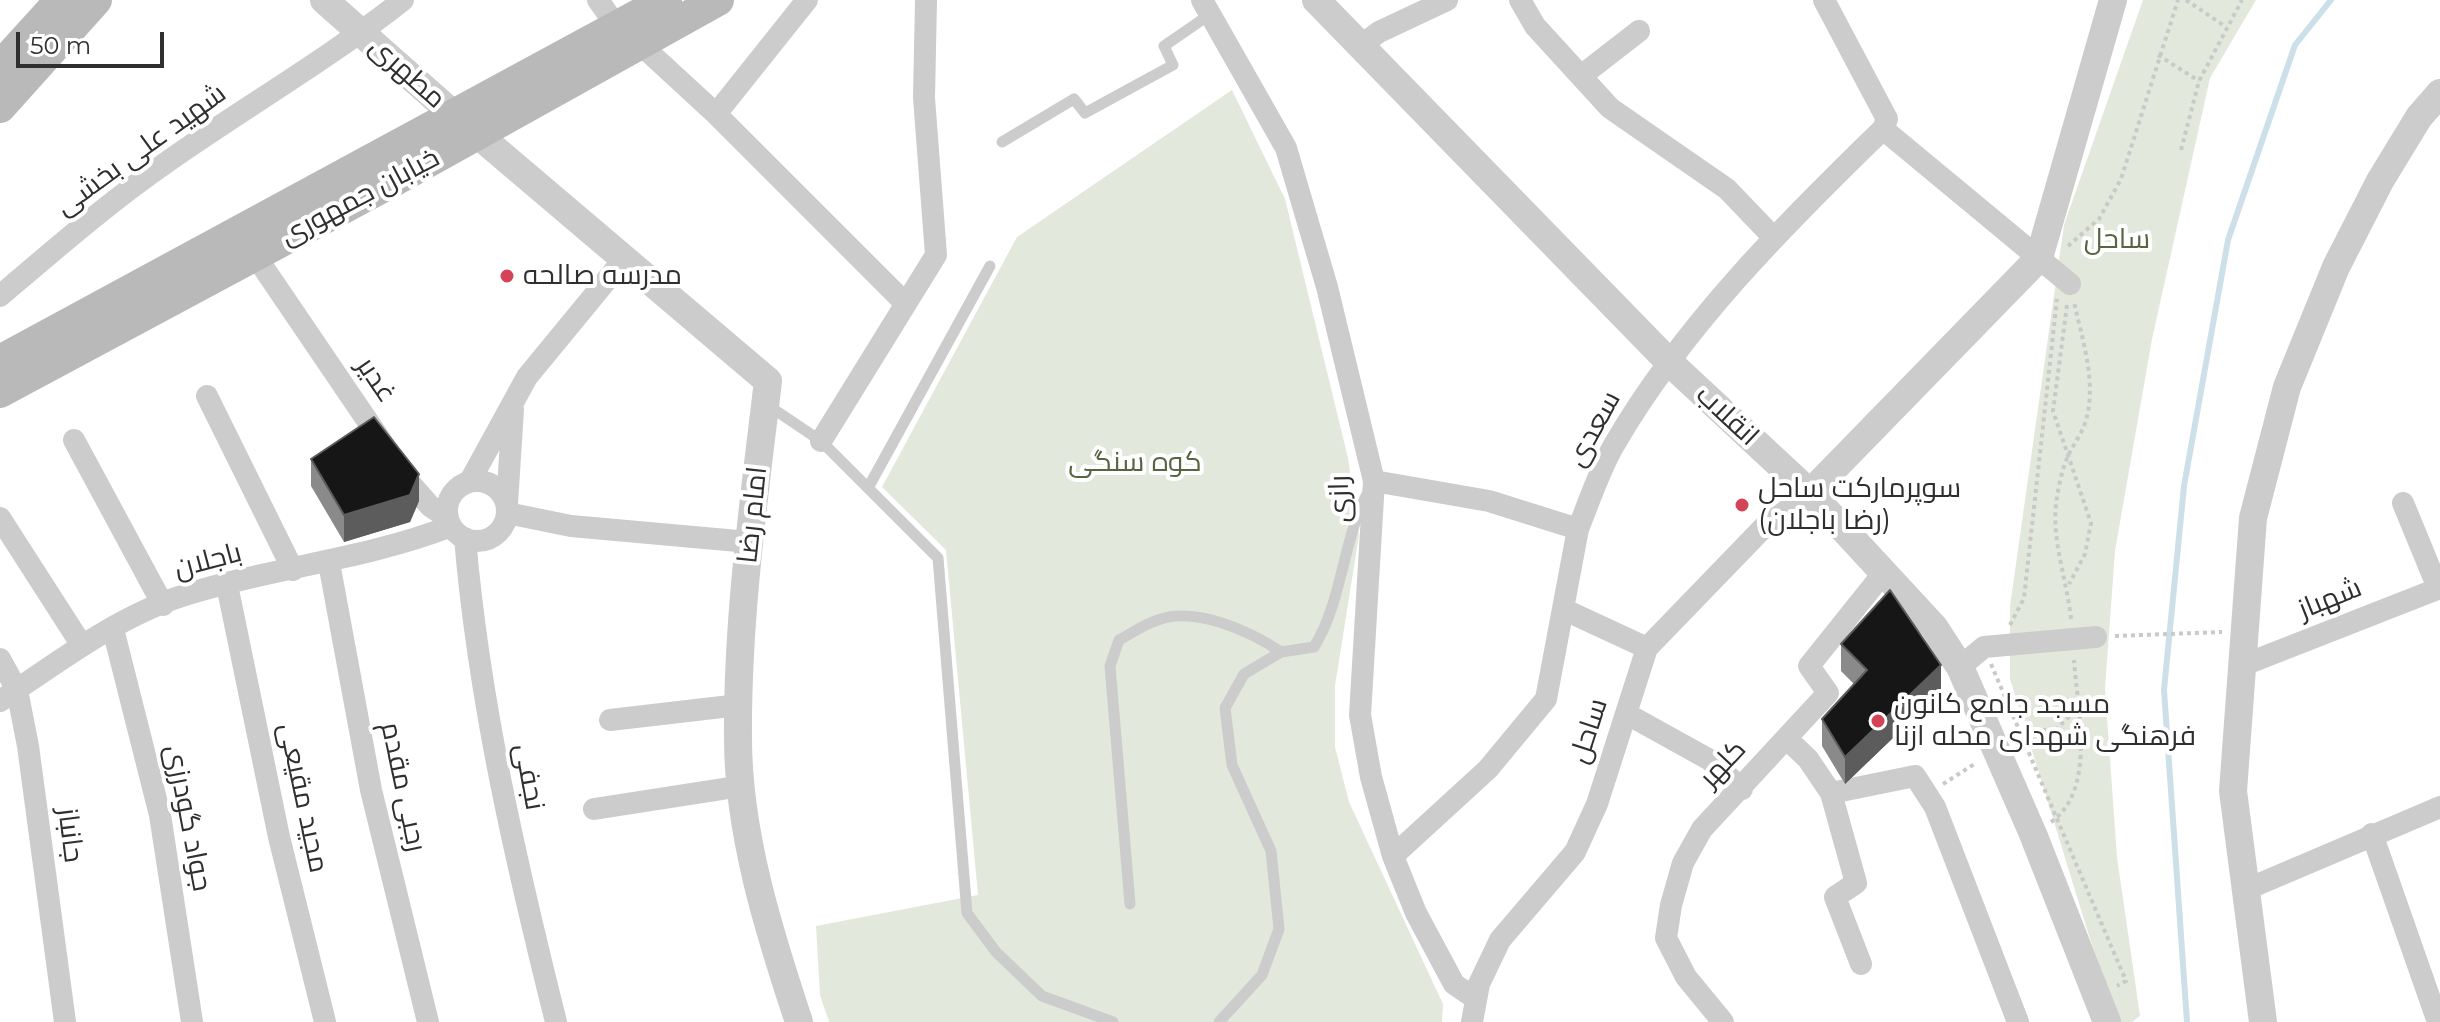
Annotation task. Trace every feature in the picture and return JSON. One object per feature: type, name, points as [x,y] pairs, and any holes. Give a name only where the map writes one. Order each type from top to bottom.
[{"type":"main road","points":[[0,67],[61,0]]},
{"type":"main road","points":[[0,107],[96,0]]},
{"type":"main road","name":"خیابان جمهوری","points":[[628,36],[666,0]]},
{"type":"main road","name":"خیابان جمهوری","points":[[0,361],[465,124],[628,36],[718,0]]},
{"type":"main road","name":"خیابان جمهوری","points":[[0,392],[465,124]]},
{"type":"street","name":"مطهری","points":[[324,0],[465,124]]},
{"type":"street","name":"شهید علی بخشی","points":[[0,296],[154,171],[362,33],[403,0]]},
{"type":"street","points":[[598,0],[628,36],[716,114],[904,302]]},
{"type":"street","points":[[716,114],[807,0]]},
{"type":"street","points":[[821,441],[904,302],[936,255],[924,98],[926,0]]},
{"type":"street","name":"انقلاب","points":[[1316,0],[1669,362],[1810,493],[1934,627],[1960,667],[2033,834],[2102,1009]]},
{"type":"street","points":[[1359,47],[1379,32],[1447,0]]},
{"type":"street","points":[[1520,0],[1535,26],[1610,108],[1727,189],[1774,238]]},
{"type":"street","points":[[1824,0],[1887,119],[1883,129],[2054,271]]},
{"type":"street","points":[[1810,493],[2054,271],[2113,0]]},
{"type":"street","name":"رازی","points":[[1206,7],[1286,148],[1327,287],[1374,481],[1360,715],[1371,777],[1393,856],[1437,957],[1454,984],[1476,999]]},
{"type":"street","points":[[1581,76],[1639,31]]},
{"type":"street","points":[[2263,1022],[2233,791],[2253,518],[2287,387],[2336,267],[2374,193],[2419,117],[2440,93]]},
{"type":"street","name":"امام رضا","points":[[465,124],[768,381],[749,542],[737,740],[748,839],[799,1022]]},
{"type":"street","name":"سعدی","points":[[1393,856],[1488,769],[1546,699],[1578,529],[1613,446],[1669,362],[1774,238],[1883,129]]},
{"type":"street","points":[[470,481],[513,399],[624,259]]},
{"type":"street","name":"غدیر","points":[[263,267],[409,482],[430,506],[455,527]]},
{"type":"street","points":[[207,396],[293,570]]},
{"type":"street","points":[[513,399],[507,508],[505,522],[493,536],[484,540],[455,527],[449,499],[461,485],[470,481],[489,483],[497,488],[507,508],[571,526],[749,542]]},
{"type":"street","points":[[74,440],[163,605]]},
{"type":"street","points":[[1374,481],[1489,501],[1578,529]]},
{"type":"street","name":"ساحل","points":[[1472,1022],[1479,984],[1500,940],[1575,852],[1597,804],[1647,648],[1765,526],[1810,493]]},
{"type":"street","points":[[2403,503],[2439,588]]},
{"type":"street","points":[[0,518],[81,644]]},
{"type":"street","name":"باجلان","points":[[8,695],[81,644],[184,595],[329,563],[455,527]]},
{"type":"street","name":"نجفی","points":[[455,527],[510,839],[556,1022]]},
{"type":"street","name":"رجبی مقدم","points":[[329,563],[371,790],[428,1022]]},
{"type":"street","name":"کلهر","points":[[1723,1022],[1686,977],[1666,938],[1671,905],[1683,863],[1702,829],[1828,693],[1809,666],[1885,571]]},
{"type":"street","name":"مجید مقیعی","points":[[227,585],[279,837],[325,1022]]},
{"type":"street","name":"شهباز","points":[[2241,666],[2439,588]]},
{"type":"street","points":[[1565,610],[1647,648]]},
{"type":"street","name":"جواد گودرزی","points":[[113,629],[160,815],[192,1022]]},
{"type":"street","points":[[1960,667],[1992,646],[2096,637]]},
{"type":"street","name":"جانباز","points":[[0,659],[8,695],[28,746],[65,1022]]},
{"type":"street","points":[[610,720],[739,705]]},
{"type":"street","points":[[1627,714],[1710,760],[1742,789]]},
{"type":"street","points":[[1787,739],[1808,759],[1831,793],[1856,883],[1835,897],[1861,964]]},
{"type":"street","points":[[1831,793],[1915,776],[1935,807],[2018,1022]]},
{"type":"street","points":[[594,809],[742,786]]},
{"type":"street","points":[[2245,890],[2440,807]]},
{"type":"street","points":[[2372,834],[2438,1022]]},
{"type":"lane","points":[[1002,142],[1074,99],[1085,113],[1173,65],[1164,46],[1206,7]]},
{"type":"lane","points":[[868,488],[990,266]]},
{"type":"lane","points":[[765,404],[821,441],[938,558],[967,913],[996,952],[1042,996],[1113,1022]]},
{"type":"lane","points":[[1219,1022],[1262,975],[1279,929],[1271,851],[1232,765],[1225,708],[1244,674],[1281,652],[1314,647],[1327,626],[1357,512],[1374,481]]},
{"type":"lane","points":[[1130,904],[1110,666],[1119,640],[1159,619],[1193,616],[1261,639],[1281,652]]},
{"type":"path","points":[[2068,586],[2085,554],[2091,523],[2053,411],[2054,271],[2066,247],[2099,219],[2121,179],[2178,0]]},
{"type":"path","points":[[2186,0],[2226,27]]},
{"type":"path","points":[[2181,150],[2199,81],[2242,0]]},
{"type":"path","points":[[2158,55],[2199,81]]},
{"type":"path","points":[[2033,834],[2057,817],[2072,793],[2082,762],[2068,586],[2056,546],[2056,504],[2067,458],[2085,424],[2089,400],[2087,361],[2054,271]]},
{"type":"path","points":[[2054,271],[2057,303],[2024,598],[1992,646],[2057,817],[2126,981],[2102,1009]]},
{"type":"path","points":[[2096,637],[2215,632]]},
{"type":"path","points":[[2055,730],[2077,709]]},
{"type":"green space","name":"ساحل","points":[[2143,0],[2256,0],[2210,78],[2152,339],[2115,551],[2105,689],[2117,857],[2140,1016],[2132,1022],[2120,1022],[2090,939],[2010,679],[2010,606],[2064,225]]},
{"type":"green space","name":"کوه سنگی","points":[[1232,90],[1285,199],[1348,458],[1359,535],[1335,686],[1335,747],[1349,802],[1443,1004],[1442,1022],[829,1022],[820,995],[816,926],[978,895],[946,550],[882,487],[1017,237]]},
{"type":"building","points":[[374,417],[419,474],[410,495],[344,515],[311,459]]},
{"type":"building","name":"مسجد جامع کانون فرهنگی شهدای محله ازنا","points":[[1890,590],[1941,665],[1845,757],[1822,719],[1867,670],[1841,644]]},
{"type":"waterway","points":[[2187,1022],[2164,690],[2184,486],[2228,240],[2295,45],[2331,0]]},
{"type":"place","name":"مدرسه صالحه","points":[[507,276]]},
{"type":"place","name":"سوپرمارکت ساحل (رضا باجلان)","points":[[1742,505]]},
{"type":"place","name":"مسجد جامع کانون فرهنگی شهدای محله ازنا","points":[[1878,721]]}]
